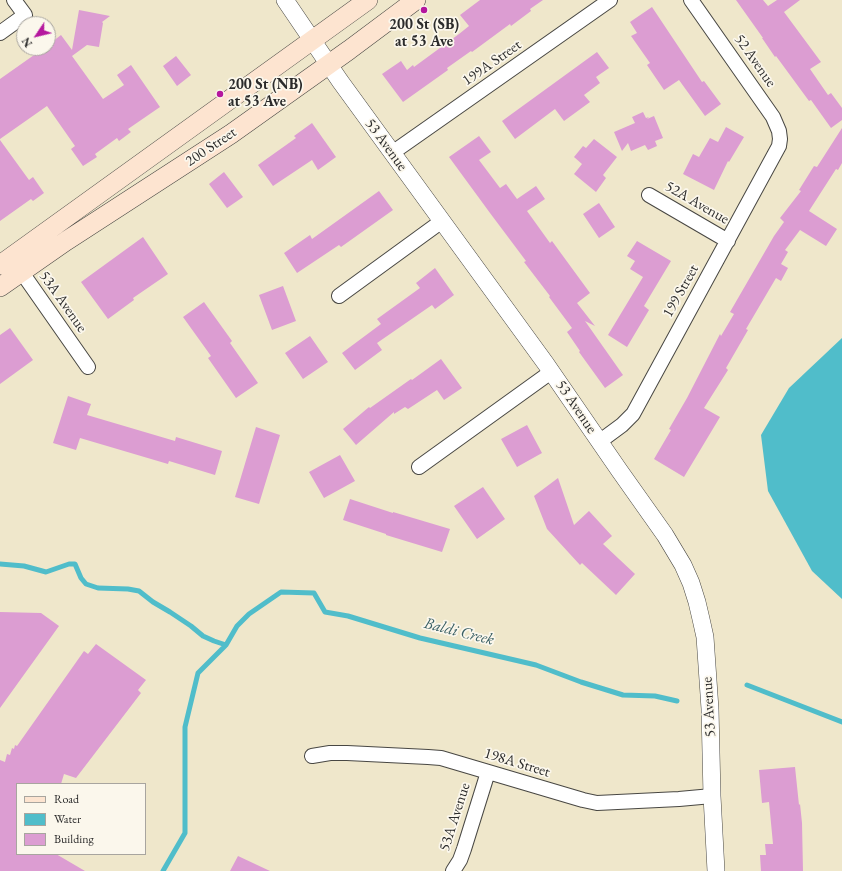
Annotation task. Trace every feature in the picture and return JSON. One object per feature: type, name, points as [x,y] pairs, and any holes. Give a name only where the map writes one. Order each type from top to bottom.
[{"type":"main road","name":"200 Street","points":[[0,287],[11,265],[368,0]]},
{"type":"main road","name":"200 Street","points":[[11,265],[66,241],[231,134],[416,0]]},
{"type":"street","points":[[0,33],[25,15],[14,0]]},
{"type":"street","name":"53 Avenue","points":[[285,0],[392,153],[551,372],[665,535],[688,577],[697,602],[705,637],[709,689],[716,871]]},
{"type":"street","name":"199A Street","points":[[392,153],[610,0]]},
{"type":"street","name":"52 Avenue","points":[[691,0],[773,117],[779,131],[779,146]]},
{"type":"street","name":"199 Street","points":[[599,442],[622,425],[633,414],[779,146]]},
{"type":"street","name":"52A Avenue","points":[[649,195],[728,241]]},
{"type":"street","points":[[339,296],[442,221]]},
{"type":"street","name":"53A Avenue","points":[[11,265],[88,367]]},
{"type":"street","points":[[419,467],[551,372]]},
{"type":"street","name":"198A Street","points":[[312,756],[330,753],[347,753],[428,756],[441,758],[597,803],[712,796]]},
{"type":"street","name":"53A Avenue","points":[[453,871],[460,860],[464,849],[488,772]]},
{"type":"water","points":[[842,338],[842,599],[812,571],[768,491],[761,435],[789,388]]},
{"type":"building","points":[[480,0],[543,0],[530,9],[531,11],[511,26],[510,24],[472,52],[471,51],[447,68],[448,70],[403,102],[382,74],[401,61],[407,70],[413,65],[414,67],[459,34],[469,26],[460,15]]},
{"type":"building","points":[[736,0],[763,0],[768,6],[777,0],[800,0],[784,12],[821,62],[810,69],[828,95],[831,93],[842,108],[842,120],[831,128],[811,100],[809,101],[776,56],[775,57]]},
{"type":"building","points":[[652,7],[702,82],[704,81],[721,104],[705,116],[679,80],[664,90],[647,65],[650,63],[631,36],[637,33],[630,22]]},
{"type":"building","points":[[79,10],[110,16],[102,22],[99,47],[87,45],[72,56],[103,99],[124,85],[117,75],[131,65],[160,107],[128,129],[131,132],[119,141],[117,138],[95,154],[97,157],[83,166],[71,149],[75,146],[47,106],[0,139],[0,79],[33,56],[56,56],[56,39],[61,35],[72,50]]},
{"type":"building","points":[[597,52],[609,68],[596,77],[600,83],[584,95],[590,102],[564,121],[555,109],[515,139],[502,121]]},
{"type":"building","points":[[176,56],[191,75],[177,86],[163,66]]},
{"type":"building","points":[[643,112],[646,118],[649,117],[647,119],[654,116],[663,138],[655,141],[657,146],[648,150],[645,145],[631,151],[628,143],[622,151],[614,132],[635,123],[632,117]]},
{"type":"building","points":[[312,123],[336,157],[318,170],[312,160],[273,186],[258,165],[296,138],[294,136]]},
{"type":"building","points":[[726,127],[744,137],[729,162],[728,161],[714,190],[683,174],[693,154],[699,157],[710,138],[718,142]]},
{"type":"building","points":[[842,128],[842,163],[838,170],[836,169],[809,211],[837,229],[826,246],[800,230],[785,250],[788,252],[781,264],[788,268],[781,281],[776,278],[746,329],[748,330],[726,368],[728,370],[704,408],[720,417],[684,477],[654,459],[671,430],[669,429],[720,334],[721,336],[734,314],[730,312],[774,236],[784,222],[780,218],[801,191],[799,190],[814,166],[817,167]]},
{"type":"building","points":[[479,136],[491,152],[479,160],[500,188],[506,184],[517,199],[536,186],[545,199],[527,211],[550,243],[552,241],[590,293],[577,303],[595,326],[585,321],[623,375],[605,388],[579,352],[580,351],[567,332],[572,328],[524,262],[526,261],[449,157]]},
{"type":"building","points":[[594,139],[617,157],[603,175],[606,178],[596,192],[574,174],[582,164],[574,157],[583,146],[586,148]]},
{"type":"building","points":[[0,140],[29,180],[33,177],[44,193],[33,201],[31,199],[0,221]]},
{"type":"building","points":[[224,172],[243,197],[227,208],[209,184]]},
{"type":"building","points":[[379,191],[393,210],[341,247],[339,245],[297,273],[284,253],[310,235],[312,239]]},
{"type":"building","points":[[599,203],[615,227],[599,238],[583,214]]},
{"type":"building","points":[[143,237],[168,274],[133,298],[134,300],[108,319],[81,282]]},
{"type":"building","points":[[637,241],[671,261],[644,306],[649,310],[627,347],[608,335],[643,277],[630,269],[635,261],[627,256]]},
{"type":"building","points":[[435,268],[454,295],[435,309],[432,305],[377,343],[382,350],[355,370],[342,353],[381,324],[377,319],[420,288],[416,283]]},
{"type":"building","points":[[283,286],[296,321],[272,330],[259,295]]},
{"type":"building","points":[[204,302],[232,341],[230,343],[258,383],[236,398],[208,358],[211,356],[183,317]]},
{"type":"building","points":[[10,328],[33,360],[0,384],[0,335]]},
{"type":"building","points":[[310,336],[328,362],[303,379],[285,353]]},
{"type":"building","points":[[441,359],[462,388],[444,400],[437,390],[408,409],[405,407],[394,414],[394,412],[356,445],[343,429],[369,407],[370,408],[411,379],[412,380]]},
{"type":"building","points":[[68,396],[91,404],[87,415],[175,441],[176,437],[222,451],[215,475],[169,461],[168,464],[80,438],[76,450],[53,443]]},
{"type":"building","points":[[527,425],[542,453],[517,467],[501,439]]},
{"type":"building","points":[[256,427],[280,435],[259,504],[235,497]]},
{"type":"building","points":[[340,455],[355,481],[324,498],[309,472]]},
{"type":"building","points":[[558,478],[574,525],[589,511],[612,536],[603,544],[635,574],[616,595],[582,563],[580,565],[547,529],[534,496]]},
{"type":"building","points":[[483,487],[505,519],[477,539],[454,506]]},
{"type":"building","points":[[350,499],[450,529],[442,552],[343,520]]},
{"type":"building","points":[[0,612],[41,613],[59,626],[0,708]]},
{"type":"building","points":[[96,644],[146,680],[138,690],[141,693],[76,778],[64,774],[61,783],[16,783],[16,855],[58,855],[85,871],[0,871],[0,760],[5,762],[7,754],[10,755],[12,748],[14,749],[15,745],[17,746],[84,651],[88,654]]},
{"type":"building","points":[[795,767],[802,823],[803,871],[761,871],[760,855],[766,855],[765,844],[773,844],[769,802],[762,803],[759,770]]},
{"type":"building","points":[[238,856],[270,871],[230,871]]},
{"type":"waterway","name":"Baldi Creek","points":[[0,564],[24,566],[46,572],[69,564],[75,564],[81,578],[86,584],[98,588],[139,591],[153,602],[191,626],[203,636],[226,645]]},
{"type":"waterway","name":"Baldi Creek","points":[[163,871],[185,833],[185,727],[198,673],[226,645],[237,626],[249,614],[281,592],[314,593],[325,612],[348,616],[420,638],[536,665],[581,682],[623,695],[655,696],[677,701]]},
{"type":"waterway","name":"Baldi Creek","points":[[747,685],[842,722]]},
{"type":"place","name":"200 St (SB) at 53 Ave","points":[[424,10]]},
{"type":"place","name":"200 St (NB) at 53 Ave","points":[[220,94]]}]
